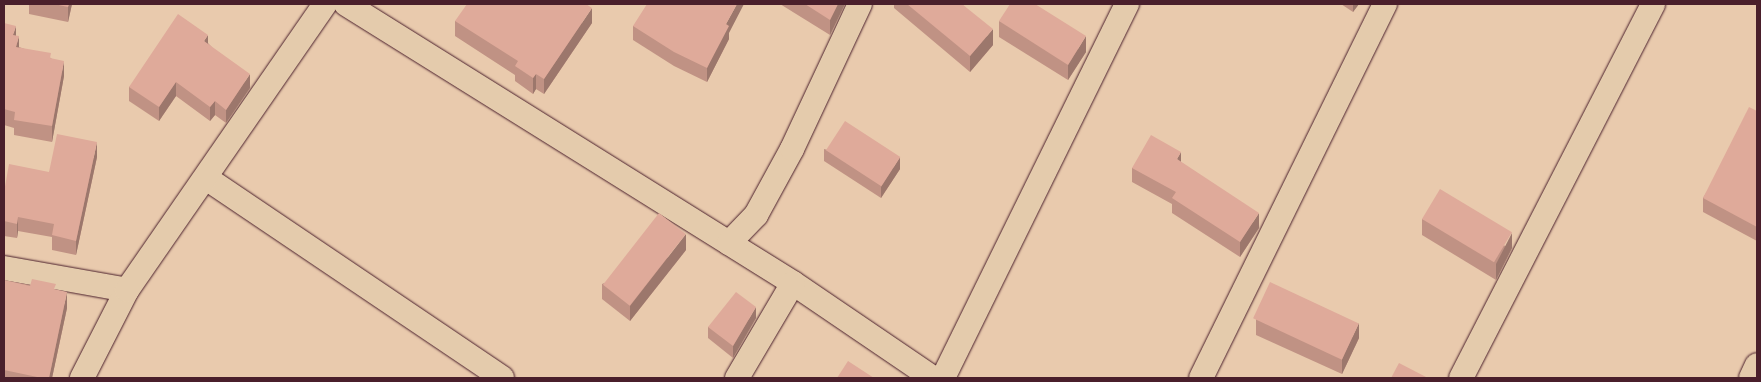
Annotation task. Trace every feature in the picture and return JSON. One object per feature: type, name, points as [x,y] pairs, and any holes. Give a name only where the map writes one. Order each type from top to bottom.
[{"type":"street","points":[[82,378],[127,290],[325,4]]},
{"type":"street","points":[[346,4],[792,283],[934,378]]},
{"type":"street","points":[[729,243],[756,215],[792,149],[860,4]]},
{"type":"street","points":[[943,378],[1127,4]]},
{"type":"street","points":[[1201,378],[1385,4]]},
{"type":"street","points":[[1461,378],[1653,4]]},
{"type":"street","points":[[206,178],[502,378]]},
{"type":"street","points":[[4,268],[127,290]]},
{"type":"street","points":[[737,378],[792,283]]},
{"type":"street","points":[[1751,378],[1757,365]]},
{"type":"building","points":[[54,4],[69,4],[68,7]]},
{"type":"building","points":[[467,4],[586,4],[592,8],[544,79],[536,74],[533,78],[515,66],[518,61],[455,21]]},
{"type":"building","points":[[647,4],[737,4],[726,24],[729,26],[707,68],[674,52],[633,26]]},
{"type":"building","points":[[805,4],[838,4],[830,20]]},
{"type":"building","points":[[907,4],[962,4],[993,29],[970,56]]},
{"type":"building","points":[[1010,4],[1035,4],[1086,36],[1068,65],[999,21]]},
{"type":"building","points":[[178,14],[208,35],[204,41],[250,74],[226,110],[215,101],[210,107],[176,82],[159,107],[129,87]]},
{"type":"building","points":[[4,23],[16,26],[13,35],[19,36],[16,47],[51,53],[50,58],[64,61],[52,126],[14,120],[15,112],[4,109]]},
{"type":"building","points":[[1749,107],[1757,111],[1757,227],[1703,198]]},
{"type":"building","points":[[845,121],[900,157],[881,186],[826,150]]},
{"type":"building","points":[[57,134],[97,142],[76,241],[52,235],[54,224],[18,217],[17,224],[4,221],[4,192],[9,164],[49,172]]},
{"type":"building","points":[[1151,135],[1181,152],[1177,159],[1259,213],[1240,242],[1172,198],[1176,192],[1132,168]]},
{"type":"building","points":[[1440,189],[1512,232],[1494,262],[1422,219]]},
{"type":"building","points":[[659,213],[686,234],[630,306],[603,285]]},
{"type":"building","points":[[32,279],[56,284],[54,289],[67,292],[49,378],[4,370],[4,280],[30,286]]},
{"type":"building","points":[[1270,282],[1359,323],[1342,360],[1253,318]]},
{"type":"building","points":[[736,292],[756,307],[733,346],[708,327]]},
{"type":"building","points":[[848,361],[874,378],[837,378]]},
{"type":"building","points":[[1399,363],[1428,378],[1391,378]]}]
